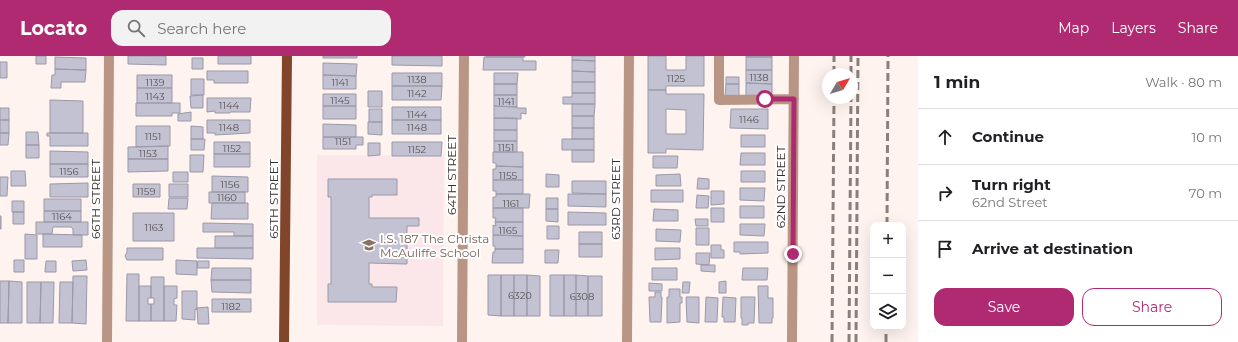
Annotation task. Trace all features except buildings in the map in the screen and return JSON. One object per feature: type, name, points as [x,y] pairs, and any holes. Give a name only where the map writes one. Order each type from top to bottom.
[{"type":"main road","name":"65TH STREET","points":[[284,342],[287,56]]},
{"type":"street","name":"66TH STREET","points":[[107,342],[109,56]]},
{"type":"street","name":"64TH STREET","points":[[462,342],[464,56]]},
{"type":"street","name":"63RD STREET","points":[[627,342],[629,56]]},
{"type":"street","points":[[719,56],[720,100],[794,99]]},
{"type":"street","name":"62ND STREET","points":[[792,342],[794,56]]},
{"type":"shaded area","points":[[317,155],[444,156],[443,326],[317,325]]},
{"type":"railway","points":[[834,56],[834,68]]},
{"type":"railway","points":[[851,56],[851,68]]},
{"type":"railway","points":[[856,342],[858,56]]},
{"type":"railway","points":[[887,222],[888,56]]},
{"type":"railway","points":[[832,342],[834,104]]},
{"type":"railway","points":[[849,342],[851,104]]},
{"type":"railway","points":[[886,330],[886,342]]},
{"type":"place","name":"I.S. 187 The Christa McAuliffe School","points":[[369,245]]},
{"type":"route","points":[[765,99],[794,99],[793,254]]}]
